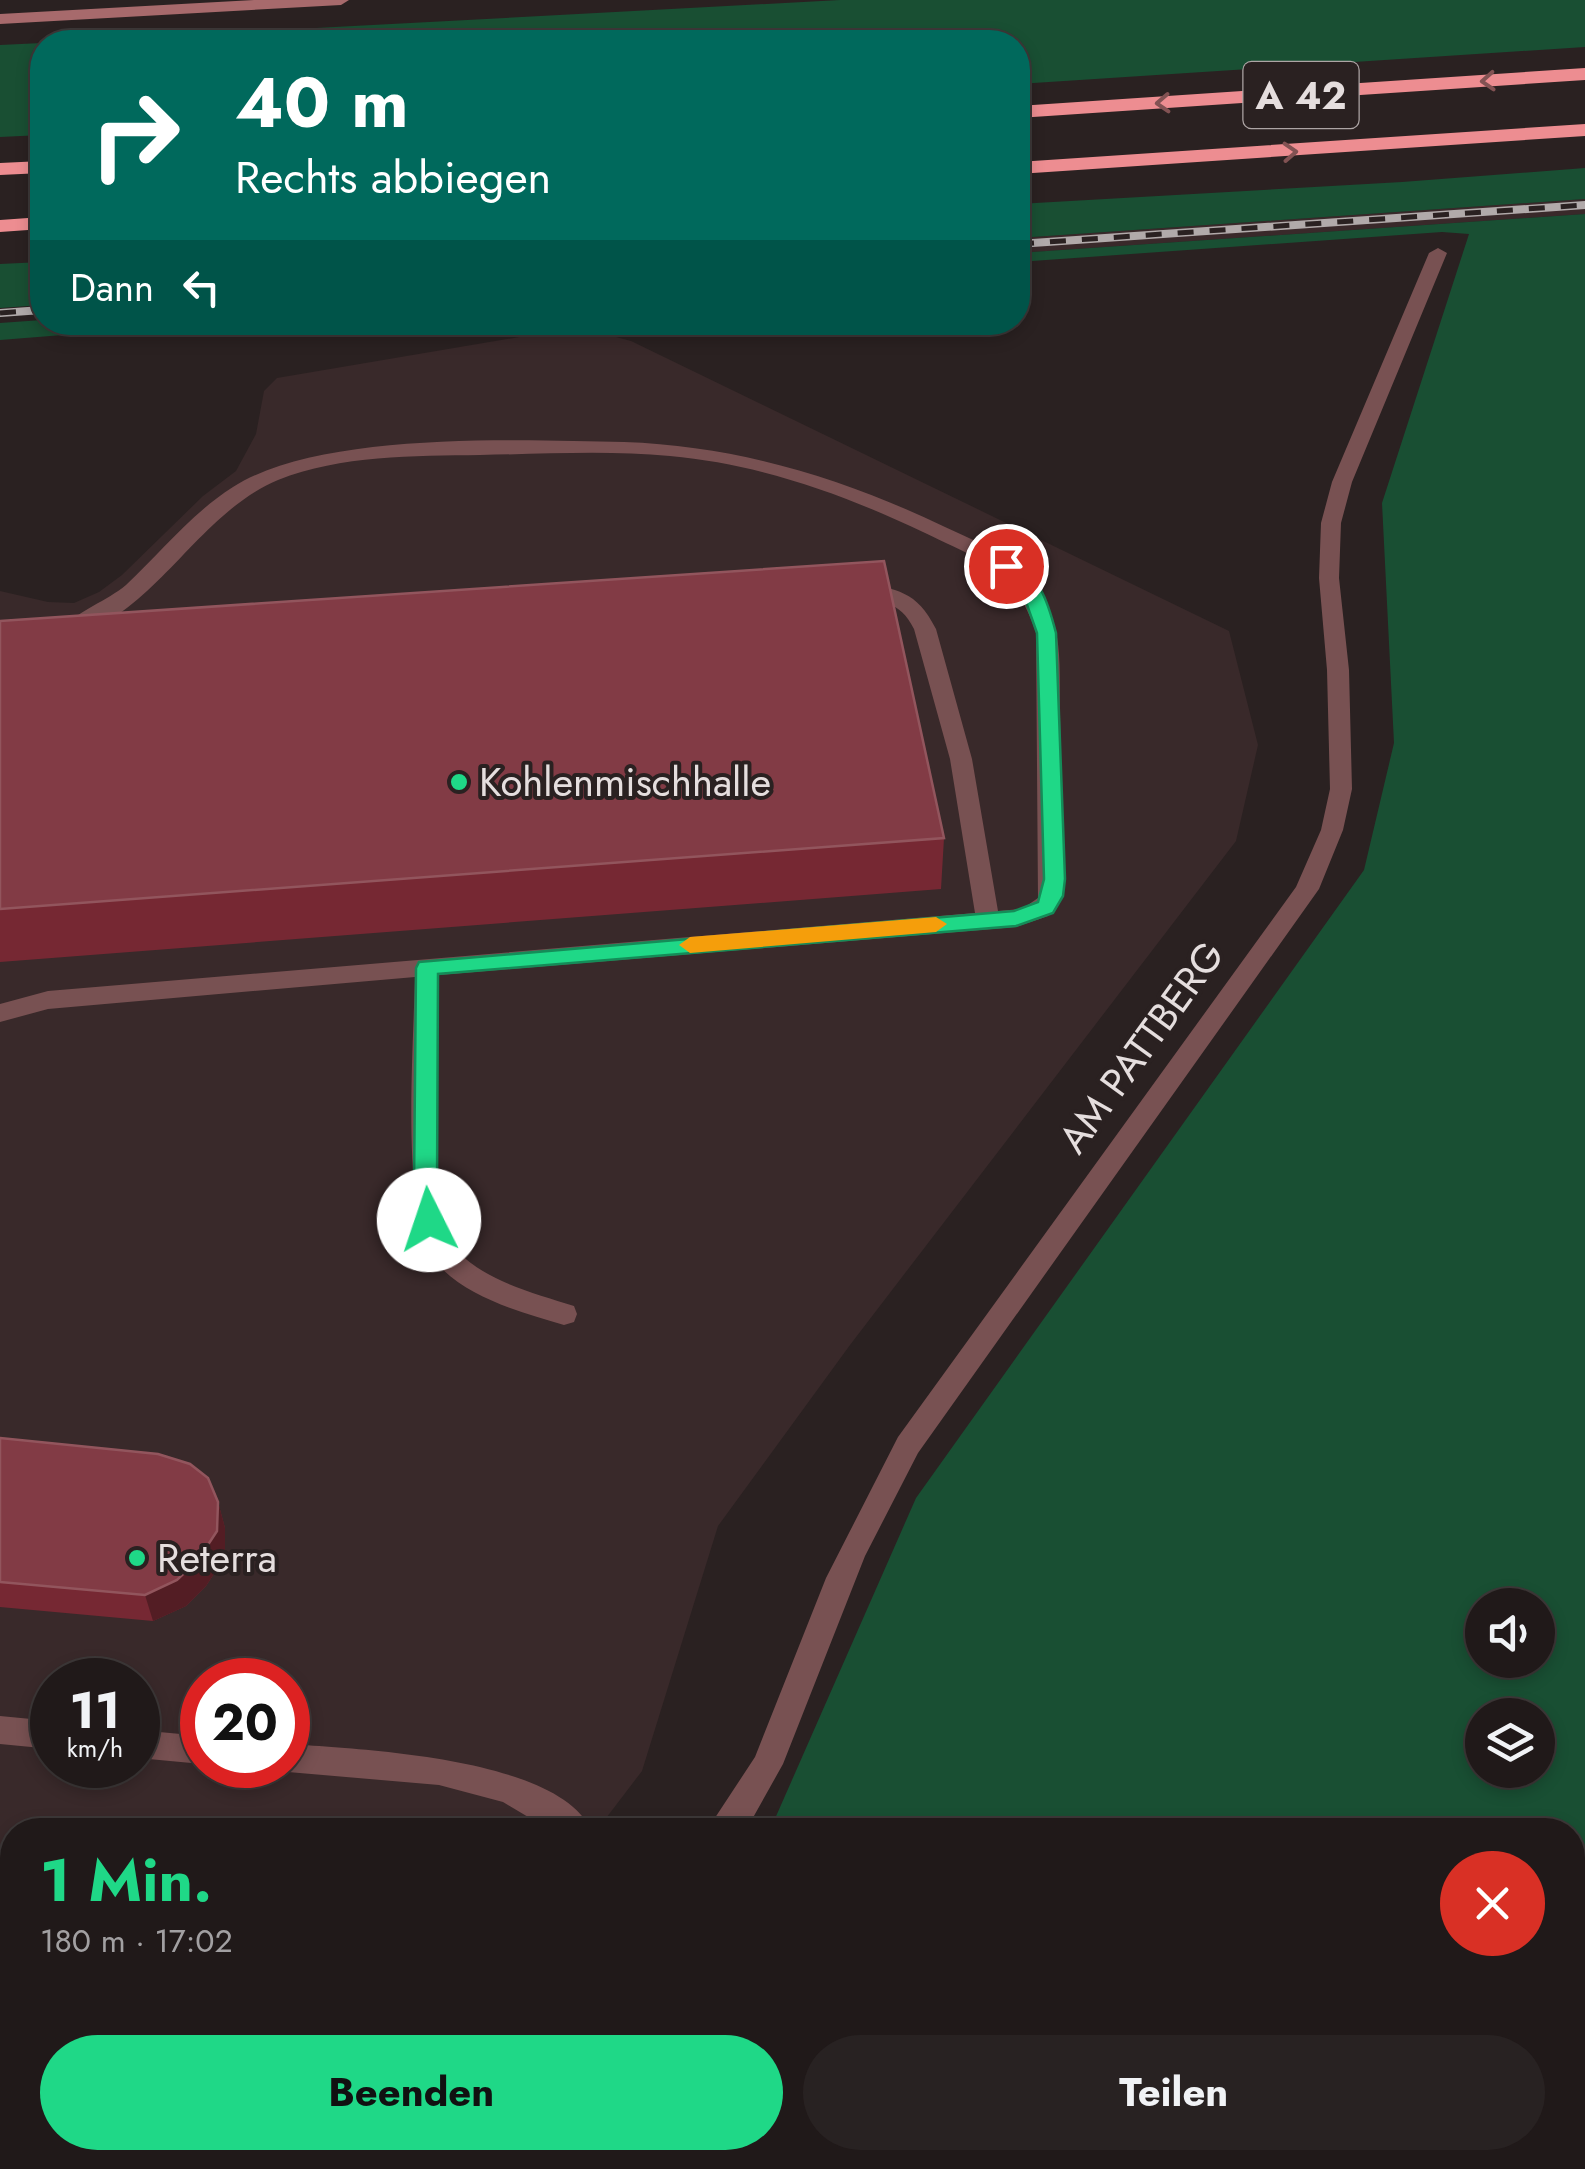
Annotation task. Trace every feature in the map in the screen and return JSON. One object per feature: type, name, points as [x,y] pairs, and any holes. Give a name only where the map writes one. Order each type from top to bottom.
[{"type":"highway","name":"A 42","points":[[1030,111],[1585,74]]},
{"type":"highway","name":"A 42","points":[[1030,167],[1585,130]]},
{"type":"highway","points":[[0,169],[30,168]]},
{"type":"highway","points":[[0,226],[30,224]]},
{"type":"main road","points":[[0,19],[341,0]]},
{"type":"street","name":"AM PATTBERG","points":[[733,1818],[754,1792],[821,1623],[874,1504],[908,1445],[1295,905],[1322,860],[1340,789],[1338,670],[1329,578],[1331,523],[1342,482],[1438,253]]},
{"type":"street","points":[[0,1013],[48,1000],[988,920],[1034,914],[1046,908],[1052,896],[1047,633],[1039,602],[1028,582],[1006,566],[912,518],[803,478],[720,458],[629,447],[444,449],[372,453],[319,462],[270,476],[238,492],[208,514],[102,614],[52,638],[103,638]]},
{"type":"street","points":[[826,590],[867,590],[896,596],[915,609],[925,629],[961,758],[988,920]]},
{"type":"street","points":[[427,968],[426,1188],[429,1220],[438,1244],[476,1279],[522,1302],[564,1314]]},
{"type":"street","points":[[0,1730],[30,1733]]},
{"type":"street","points":[[310,1760],[450,1773],[505,1787],[548,1807],[560,1818]]},
{"type":"shaded area","points":[[1585,199],[1585,214],[1030,252],[1030,237]]},
{"type":"shaded area","points":[[531,335],[608,335],[631,341],[1229,631],[1258,745],[1236,841],[850,1345],[718,1526],[642,1771],[606,1818],[0,1818],[0,591],[48,602],[74,603],[99,592],[122,575],[203,496],[236,471],[256,434],[264,391],[277,378]]},
{"type":"green space","points":[[840,0],[1585,0],[1585,47],[1030,83],[1030,30],[279,30]]},
{"type":"green space","points":[[30,44],[30,136],[0,137],[0,45]]},
{"type":"green space","points":[[1585,168],[1585,199],[1030,237],[1030,203]]},
{"type":"green space","points":[[1585,214],[1585,1818],[775,1818],[916,1498],[1364,870],[1394,743],[1382,503],[1469,234],[1442,232],[1030,261],[1030,252]]},
{"type":"green space","points":[[30,263],[30,306],[0,308],[0,264]]},
{"type":"green space","points":[[30,321],[30,335],[63,335],[0,340],[0,323]]},
{"type":"building","name":"Kohlenmischhalle","points":[[884,561],[944,838],[0,909],[0,621]]},
{"type":"building","points":[[0,1438],[158,1454],[190,1464],[208,1478],[218,1502],[217,1531],[198,1560],[177,1580],[145,1595],[0,1582]]},
{"type":"railway","points":[[1030,243],[1585,205]]},
{"type":"railway","points":[[0,313],[30,311]]},
{"type":"slow traffic","points":[[690,945],[936,924]]},
{"type":"place","name":"Kohlenmischhalle","points":[[459,782]]},
{"type":"place","name":"Reterra","points":[[137,1558]]},
{"type":"route","points":[[429,1220],[427,968],[1016,918],[1046,908],[1054,879],[1047,633],[1039,602],[1028,582],[1006,566]]}]
